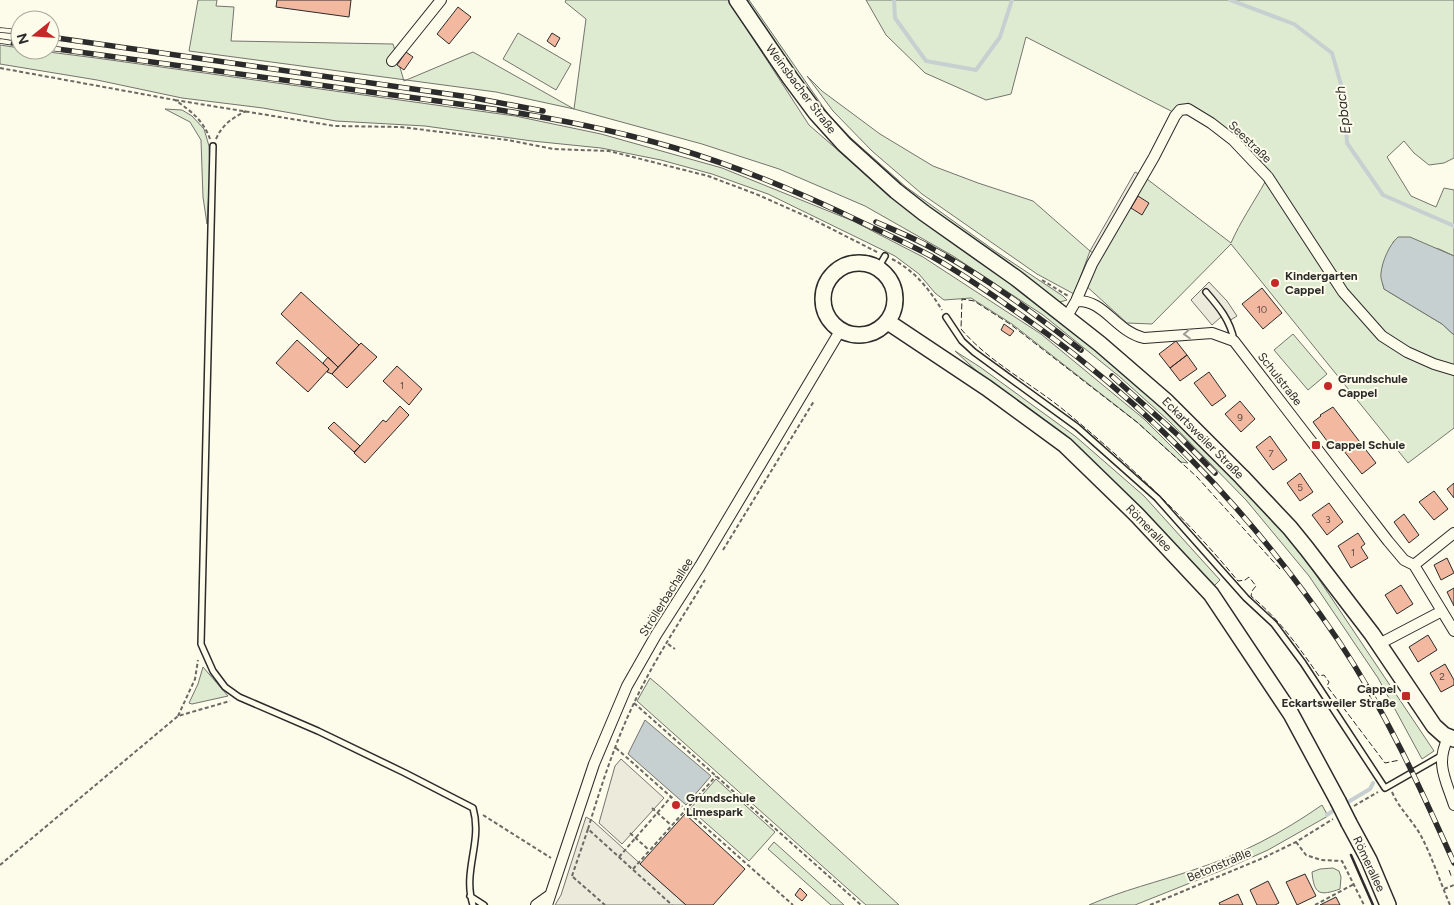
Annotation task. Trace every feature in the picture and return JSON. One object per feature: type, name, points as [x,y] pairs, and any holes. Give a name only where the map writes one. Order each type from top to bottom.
[{"type":"street","points":[[392,61],[440,0]]},
{"type":"street","name":"Weinsbacher Straße","points":[[737,0],[816,113],[844,144],[896,191]]},
{"type":"street","name":"Seestraße","points":[[1066,318],[1076,301],[1092,264],[1154,157],[1175,116],[1180,110],[1188,109],[1211,123],[1232,140],[1268,177],[1343,292],[1382,336],[1407,352],[1434,364],[1454,370]]},
{"type":"street","name":"Eckartsweiler Straße","points":[[896,191],[1016,278],[1100,344],[1167,402],[1290,528],[1379,644],[1434,726],[1440,733],[1451,738]]},
{"type":"street","points":[[855,262],[882,262],[893,287],[895,299],[893,311],[888,322],[879,330],[869,334],[858,336],[840,331],[827,318],[823,306],[822,294],[826,283],[833,273],[843,266],[855,262]]},
{"type":"street","points":[[1076,301],[1084,301],[1097,306],[1133,335],[1144,338],[1212,332],[1234,341]]},
{"type":"street","name":"Römerallee","points":[[888,322],[987,388],[1064,445],[1137,515],[1211,594],[1292,714],[1349,822],[1388,905]]},
{"type":"street","name":"Ströllerbachallee","points":[[536,905],[548,900],[594,764],[627,686],[840,331]]},
{"type":"street","name":"Schulstraße","points":[[1234,341],[1388,541],[1404,560],[1414,564]]},
{"type":"street","points":[[1454,533],[1414,564],[1454,631]]},
{"type":"street","points":[[1379,644],[1442,611]]},
{"type":"street","points":[[1451,738],[1441,756],[1442,768],[1454,806]]},
{"type":"lane","points":[[213,146],[201,644],[212,671],[225,687],[239,697],[318,731],[473,808],[476,830],[468,879],[473,905]]},
{"type":"lane","points":[[1206,292],[1229,321],[1234,341]]},
{"type":"lane","points":[[946,316],[962,341],[974,352],[1077,427],[1157,498],[1246,598],[1274,624],[1387,786],[1441,756]]},
{"type":"lane","points":[[470,896],[484,905]]},
{"type":"path","points":[[0,68],[175,100],[335,126],[400,127],[508,140],[553,149],[609,152],[708,176],[756,194],[810,218],[882,262],[899,263],[921,280],[946,316]]},
{"type":"path","points":[[175,100],[191,111],[206,128],[213,146]]},
{"type":"path","points":[[213,146],[219,132],[232,118],[246,111]]},
{"type":"path","points":[[1042,280],[1076,301]]},
{"type":"path","points":[[721,554],[814,400]]},
{"type":"path","points":[[572,876],[616,748],[634,703],[656,661],[706,578]]},
{"type":"path","points":[[178,716],[195,679],[201,644]]},
{"type":"path","points":[[0,865],[178,716],[230,702],[239,697]]},
{"type":"path","points":[[634,703],[861,905]]},
{"type":"path","points":[[616,748],[793,905]]},
{"type":"path","points":[[633,869],[716,776]]},
{"type":"path","points":[[1387,786],[1412,820],[1421,836],[1450,905]]},
{"type":"path","points":[[619,857],[671,797]]},
{"type":"path","points":[[473,808],[551,858]]},
{"type":"path","points":[[652,808],[672,825]]},
{"type":"path","points":[[588,829],[672,905]]},
{"type":"path","points":[[630,833],[649,850]]},
{"type":"path","name":"Betonsträßle","points":[[1150,905],[1263,858],[1296,842],[1306,855],[1321,860],[1342,861],[1354,884]]},
{"type":"path","points":[[568,873],[605,905]]},
{"type":"path","points":[[1315,905],[1354,884],[1364,905]]},
{"type":"path","points":[[1444,889],[1454,885]]},
{"type":"green space","points":[[198,0],[217,0],[216,6],[234,7],[231,41],[393,44],[404,80],[189,51]]},
{"type":"green space","points":[[566,0],[728,0],[809,125],[872,180],[1043,304],[1105,356],[1176,420],[1249,493],[1300,551],[1434,751],[1422,759],[1378,678],[1309,576],[1246,500],[1170,422],[1120,377],[1043,315],[953,256],[865,206],[779,169],[702,144],[574,109],[586,19],[565,2]]},
{"type":"green space","points":[[742,0],[749,0],[828,114],[852,139],[906,187],[1067,300],[1060,302],[1049,297],[915,202],[828,120]]},
{"type":"green space","points":[[866,0],[1454,0],[1454,158],[1444,163],[1429,165],[1414,153],[1404,141],[1387,157],[1411,196],[1436,207],[1444,188],[1454,190],[1454,256],[1439,249],[1394,241],[1385,259],[1382,275],[1384,289],[1442,324],[1454,335],[1454,367],[1435,362],[1383,334],[1368,318],[1227,130],[1188,103],[1173,112],[1026,37],[1011,94],[986,100],[925,73],[886,35]]},
{"type":"green space","points":[[518,33],[571,64],[556,90],[503,59]]},
{"type":"green space","points":[[0,45],[10,46],[10,60],[60,60],[60,53],[515,116],[601,134],[722,168],[853,221],[923,257],[1041,334],[1144,419],[1188,463],[1181,462],[1137,422],[1012,324],[971,298],[944,300],[935,293],[919,274],[895,256],[768,194],[712,174],[661,160],[601,148],[532,141],[425,126],[336,121],[263,108],[182,98],[97,80],[0,64]]},
{"type":"green space","points":[[473,52],[574,109],[496,92],[406,80]]},
{"type":"green space","points":[[807,76],[822,91],[880,134],[933,166],[1033,201],[1090,251],[1074,294],[1037,274],[922,194],[872,151],[833,111]]},
{"type":"green space","points":[[165,109],[182,110],[192,116],[204,129],[209,146],[210,171],[207,224],[203,197],[201,140],[190,122]]},
{"type":"green space","points":[[1143,176],[1231,243],[1265,182],[1380,338],[1454,372],[1454,428],[1408,463],[1231,244],[1152,324],[1127,323],[1084,284]]},
{"type":"green space","points":[[1293,334],[1327,374],[1308,390],[1274,350]]},
{"type":"green space","points":[[955,351],[1075,436],[1144,496],[1220,580],[1212,588]]},
{"type":"green space","points":[[203,667],[228,696],[192,704],[189,703],[198,684]]},
{"type":"green space","points":[[650,678],[899,905],[866,905],[637,701]]},
{"type":"green space","points":[[716,779],[775,832],[749,861],[690,809]]},
{"type":"green space","points":[[1322,805],[1328,816],[1268,850],[1230,867],[1135,905],[1089,905],[1210,864],[1244,850],[1292,825]]},
{"type":"green space","points":[[774,842],[844,905],[831,905],[768,849]]},
{"type":"green space","points":[[1333,868],[1339,871],[1341,877],[1340,889],[1327,893],[1319,892],[1314,885],[1312,872]]},
{"type":"shaded area","points":[[1135,172],[1143,176],[1098,256],[1090,251]]},
{"type":"shaded area","points":[[1398,237],[1410,237],[1454,256],[1454,335],[1442,324],[1384,289],[1381,279],[1383,264],[1386,254]]},
{"type":"shaded area","points":[[1209,282],[1227,301],[1237,316],[1229,321],[1221,317],[1212,325],[1191,300]]},
{"type":"shaded area","points":[[645,720],[711,776],[686,805],[628,754]]},
{"type":"shaded area","points":[[621,759],[664,798],[622,844],[599,823],[615,766]]},
{"type":"shaded area","points":[[586,817],[593,821],[686,905],[555,905],[561,895]]},
{"type":"building","points":[[277,0],[351,0],[349,17],[276,7]]},
{"type":"building","points":[[458,7],[471,17],[449,44],[437,34]]},
{"type":"building","points":[[552,33],[560,38],[555,47],[547,41]]},
{"type":"building","points":[[406,52],[413,57],[404,70],[397,65]]},
{"type":"building","points":[[1138,196],[1149,203],[1142,215],[1131,208]]},
{"type":"building","points":[[1262,288],[1282,313],[1263,329],[1242,304]]},
{"type":"building","points":[[301,292],[359,345],[338,367],[281,314]]},
{"type":"building","points":[[1004,324],[1014,331],[1010,336],[1001,330]]},
{"type":"building","points":[[297,340],[329,369],[308,392],[276,363]]},
{"type":"building","points":[[1176,341],[1187,355],[1170,368],[1159,354]]},
{"type":"building","points":[[361,343],[377,357],[347,388],[332,374]]},
{"type":"building","points":[[1187,355],[1197,369],[1180,381],[1170,368]]},
{"type":"building","points":[[328,357],[338,367],[332,374],[327,372],[329,369],[323,363]]},
{"type":"building","points":[[397,366],[422,389],[409,405],[383,381]]},
{"type":"building","points":[[1209,372],[1226,396],[1212,406],[1194,383]]},
{"type":"building","points":[[1240,401],[1255,419],[1241,432],[1225,414]]},
{"type":"building","points":[[400,406],[409,415],[365,463],[354,453],[383,420],[386,422]]},
{"type":"building","points":[[1333,407],[1376,463],[1362,474],[1336,441],[1330,445],[1313,422]]},
{"type":"building","points":[[334,422],[360,446],[354,452],[328,428]]},
{"type":"building","points":[[1270,436],[1287,460],[1273,470],[1256,447]]},
{"type":"building","points":[[1300,473],[1313,492],[1300,501],[1287,483]]},
{"type":"building","points":[[1454,483],[1454,498],[1447,489]]},
{"type":"building","points":[[1434,491],[1448,509],[1434,520],[1419,502]]},
{"type":"building","points":[[1329,503],[1343,522],[1327,535],[1312,515]]},
{"type":"building","points":[[1404,514],[1419,535],[1409,543],[1394,522]]},
{"type":"building","points":[[1358,533],[1365,544],[1361,547],[1368,558],[1351,568],[1338,546]]},
{"type":"building","points":[[1447,558],[1454,573],[1441,580],[1434,565]]},
{"type":"building","points":[[1401,585],[1413,604],[1397,614],[1385,595]]},
{"type":"building","points":[[1454,588],[1454,606],[1447,592]]},
{"type":"building","points":[[1428,635],[1437,650],[1418,662],[1409,647]]},
{"type":"building","points":[[1445,664],[1454,680],[1454,685],[1441,692],[1430,673]]},
{"type":"building","points":[[685,814],[745,869],[713,905],[686,905],[640,864]]},
{"type":"building","points":[[1305,874],[1316,896],[1297,905],[1286,882]]},
{"type":"building","points":[[1268,881],[1279,903],[1275,905],[1257,905],[1250,890]]},
{"type":"building","points":[[800,888],[807,895],[802,901],[795,895]]},
{"type":"building","points":[[1238,894],[1243,905],[1220,905],[1219,903]]},
{"type":"building","points":[[1336,897],[1340,905],[1320,905]]},
{"type":"waterway","name":"Epbach","points":[[894,0],[895,18],[926,61],[976,70],[1000,37],[1012,0]]},
{"type":"waterway","name":"Epbach","points":[[1230,0],[1294,24],[1332,53],[1344,95],[1347,143],[1383,195],[1454,226]]},
{"type":"waterway","points":[[1343,805],[1370,789],[1373,783]]},
{"type":"waterway","points":[[1327,815],[1337,808]]},
{"type":"railway","points":[[0,30],[10,31]]},
{"type":"railway","points":[[60,38],[469,97],[543,111]]},
{"type":"railway","points":[[0,41],[10,42]]},
{"type":"railway","points":[[60,49],[490,108],[602,129],[699,155],[770,181],[931,256],[975,283],[1018,313],[1065,347],[1109,383],[1193,462],[1270,548],[1338,640],[1371,694],[1401,749],[1454,863]]},
{"type":"railway","points":[[876,222],[921,242],[973,272],[1081,350]]},
{"type":"railway","points":[[1112,376],[1179,436],[1215,473]]},
{"type":"fence","points":[[1280,569],[1197,477],[1138,423],[1010,324],[974,301],[962,299],[961,329],[972,341],[998,363],[1065,411],[1111,451],[1177,513],[1238,581],[1249,577],[1256,586],[1251,596],[1280,624],[1319,676],[1324,675],[1329,682],[1327,686],[1385,763],[1400,760]]},
{"type":"fence","points":[[1449,870],[1452,878]]},
{"type":"wall","points":[[1351,855],[1373,905]]},
{"type":"place","name":"Kindergarten Cappel","points":[[1275,283]]},
{"type":"place","name":"Grundschule Cappel","points":[[1328,386]]},
{"type":"place","name":"Cappel Schule","points":[[1316,445]]},
{"type":"place","name":"Cappel Eckartsweiler Straße","points":[[1406,696]]},
{"type":"place","name":"Grundschule Limespark","points":[[676,805]]}]
